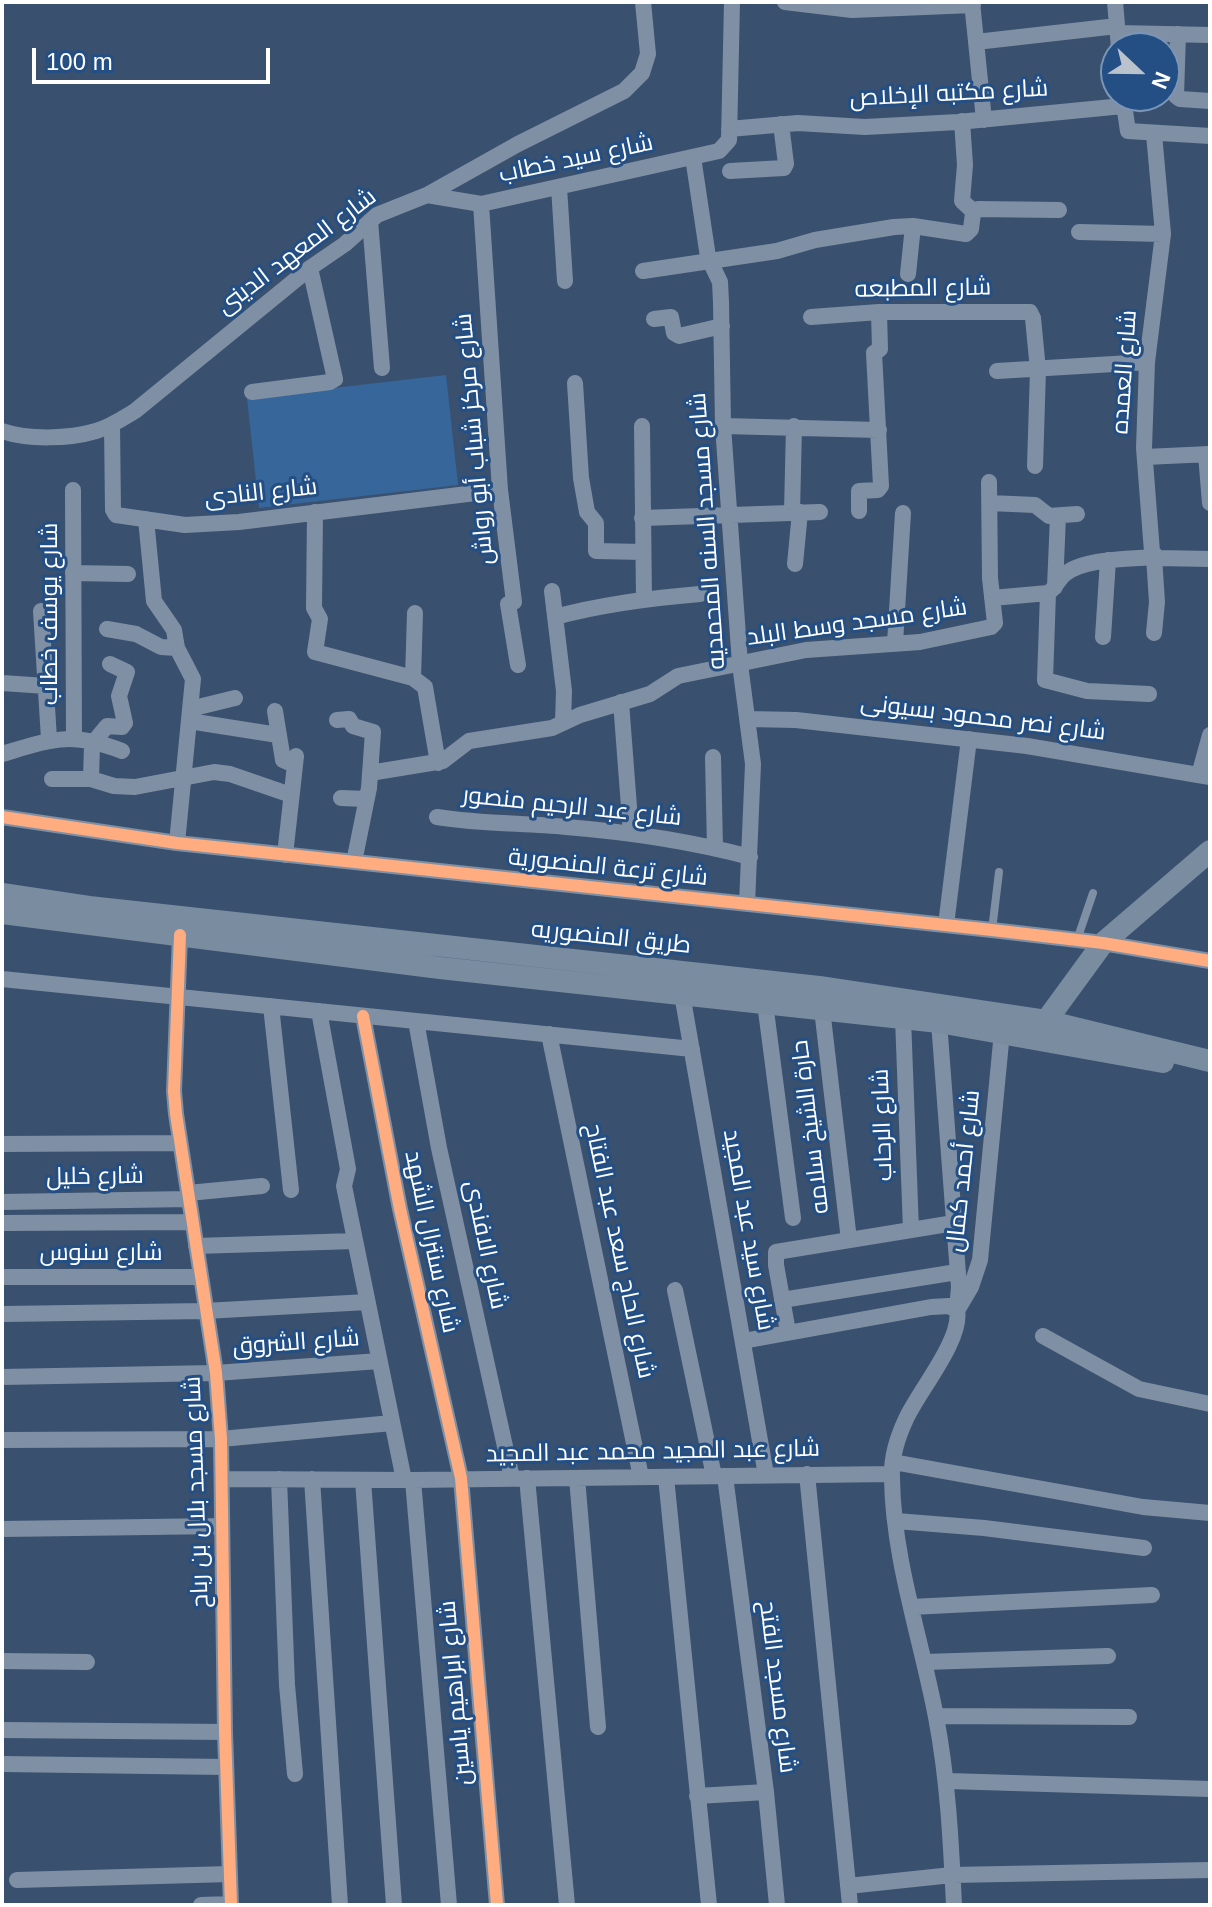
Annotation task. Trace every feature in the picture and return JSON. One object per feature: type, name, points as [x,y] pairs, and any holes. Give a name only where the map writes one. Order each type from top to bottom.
[{"type":"main road","points":[[1052,1012],[1096,952],[1210,851]]},
{"type":"main road","name":"طريق المنصوريه","points":[[2,894],[682,994],[939,1022],[1151,1060],[1210,1074]]},
{"type":"main road","name":"طريق المنصوريه","points":[[2,913],[180,935],[819,987],[1052,1012],[1210,1061]]},
{"type":"street","name":"شارع المعهد الدينى","points":[[2,431],[51,436],[94,432],[112,425],[135,411],[386,209],[427,195],[518,144],[624,91],[635,82],[648,54],[643,2]]},
{"type":"street","points":[[729,134],[732,2]]},
{"type":"street","points":[[785,2],[860,6],[972,3],[984,120]]},
{"type":"street","points":[[1115,2],[1118,32]]},
{"type":"street","points":[[1180,34],[1210,35]]},
{"type":"street","points":[[976,42],[1100,37]]},
{"type":"street","points":[[1180,99],[1210,101]]},
{"type":"street","name":"شارع مكتبه الإخلاص","points":[[729,134],[781,124],[817,122],[865,127],[984,120],[1100,104]]},
{"type":"street","points":[[1125,112],[1128,131],[1210,136]]},
{"type":"street","points":[[962,121],[965,165],[962,201],[974,212]]},
{"type":"street","points":[[730,171],[784,168],[781,124]]},
{"type":"street","name":"شارع سيد خطاب","points":[[427,195],[481,204],[719,151],[729,134]]},
{"type":"street","name":"شارع العمده","points":[[1154,134],[1163,234],[1147,362],[1145,457],[1157,602],[1154,633]]},
{"type":"street","name":"شارع مسجد السنه المحمديه","points":[[693,157],[710,262],[720,282],[723,426],[740,664],[754,784],[747,904]]},
{"type":"street","points":[[559,187],[565,281]]},
{"type":"street","name":"شارع مركز شباب أبو رواش","points":[[481,204],[500,490],[514,602],[508,604],[518,665]]},
{"type":"street","points":[[643,271],[777,251],[815,240],[894,227],[913,226],[966,234],[978,209],[1059,210]]},
{"type":"street","points":[[370,221],[382,368]]},
{"type":"street","points":[[908,274],[913,226]]},
{"type":"street","points":[[1079,232],[1163,234]]},
{"type":"street","points":[[252,392],[335,379],[310,268]]},
{"type":"street","name":"شارع المطبعه","points":[[811,317],[879,312],[1028,311],[1033,318],[1038,370]]},
{"type":"street","points":[[859,511],[859,491],[878,490],[881,486],[874,353],[880,349],[879,312]]},
{"type":"street","points":[[654,319],[671,317],[673,330],[679,336],[722,326]]},
{"type":"street","points":[[997,371],[1147,362]]},
{"type":"street","points":[[1035,466],[1038,370]]},
{"type":"street","points":[[575,383],[581,478],[587,512],[596,524],[596,551],[643,552]]},
{"type":"street","name":"شارع النادى","points":[[112,425],[113,510],[116,515],[198,524],[500,490]]},
{"type":"street","points":[[642,426],[644,599]]},
{"type":"street","points":[[723,426],[879,430]]},
{"type":"street","points":[[794,426],[795,564]]},
{"type":"street","points":[[1145,457],[1208,454],[1210,503]]},
{"type":"street","points":[[989,482],[992,598]]},
{"type":"street","name":"شارع يوسف خطاب","points":[[73,490],[74,738]]},
{"type":"street","points":[[990,503],[1035,505],[1046,515],[1077,514]]},
{"type":"street","points":[[315,512],[314,608],[320,619],[315,652],[413,678],[425,687],[438,763]]},
{"type":"street","points":[[642,518],[820,512]]},
{"type":"street","points":[[895,643],[903,513]]},
{"type":"street","points":[[1058,516],[1045,680],[1087,691],[1149,694]]},
{"type":"street","points":[[146,519],[154,601],[174,630],[177,648],[193,679],[177,843]]},
{"type":"street","points":[[1051,591],[1064,574],[1088,564],[1154,557],[1210,559]]},
{"type":"street","points":[[1103,637],[1108,560]]},
{"type":"street","points":[[73,573],[128,574]]},
{"type":"street","points":[[552,591],[564,691],[563,723]]},
{"type":"street","name":"شارع مسجد وسط البلد","points":[[370,773],[438,763],[450,758],[469,741],[552,728],[650,694],[678,676],[818,648],[920,642],[988,628],[995,623],[992,598],[1051,591]]},
{"type":"street","points":[[555,617],[644,599],[700,594]]},
{"type":"street","points":[[41,611],[49,739]]},
{"type":"street","points":[[413,678],[415,613]]},
{"type":"street","points":[[107,629],[136,634],[161,647],[177,648]]},
{"type":"street","points":[[91,779],[94,741],[108,726],[124,725],[128,700],[120,692],[127,672],[110,664]]},
{"type":"street","points":[[2,683],[46,686]]},
{"type":"street","points":[[189,715],[235,698]]},
{"type":"street","points":[[621,702],[631,833]]},
{"type":"street","points":[[275,711],[284,762],[295,761],[285,855]]},
{"type":"street","points":[[189,715],[278,735]]},
{"type":"street","points":[[337,720],[349,719],[352,726],[372,731],[370,773],[354,862]]},
{"type":"street","name":"شارع نصر محمود بسيونى","points":[[748,719],[796,720],[969,739],[1133,762],[1204,776]]},
{"type":"street","points":[[1204,776],[1210,735]]},
{"type":"street","points":[[2,754],[49,739],[74,738],[122,751]]},
{"type":"street","points":[[946,925],[969,739]]},
{"type":"street","points":[[713,757],[715,848]]},
{"type":"street","points":[[52,779],[91,779],[114,786],[135,787],[214,772],[230,774],[291,795]]},
{"type":"street","points":[[341,798],[366,799]]},
{"type":"street","name":"شارع ترعة المنصورية","points":[[2,817],[177,843],[1077,940],[1096,952],[1210,961]]},
{"type":"street","name":"شارع عبد الرحيم منصور","points":[[437,817],[500,825],[631,833],[750,857]]},
{"type":"street","name":"شارع مسجد بلال بن رباح","points":[[180,935],[174,1091],[216,1373],[221,1439],[231,1905]]},
{"type":"street","points":[[2,979],[692,1049]]},
{"type":"street","name":"شارع سيد عبد المجيد","points":[[682,994],[766,1475]]},
{"type":"street","points":[[765,1003],[793,1218]]},
{"type":"street","points":[[271,1006],[291,1190]]},
{"type":"street","name":"حارة الشيخ سلامه","points":[[822,1009],[849,1240]]},
{"type":"street","points":[[319,1011],[348,1169],[344,1186],[392,1423],[408,1480],[449,1905]]},
{"type":"street","name":"شارع سنترال الشهد","points":[[363,1016],[400,1209],[461,1478]]},
{"type":"street","name":"شارع الرحاب","points":[[903,1018],[911,1230]]},
{"type":"street","name":"شارع الافندى","points":[[416,1021],[439,1148],[520,1478],[567,1905]]},
{"type":"street","points":[[939,1022],[957,1272],[957,1323],[906,1418],[897,1441],[892,1468],[896,1521],[911,1607],[948,1781],[954,1905]]},
{"type":"street","name":"شارع أحمد كمال","points":[[957,1310],[971,1287],[980,1260],[1002,1032]]},
{"type":"street","name":"شارع الحاج سعد عبد الفتاح","points":[[549,1034],[641,1477]]},
{"type":"street","points":[[2,1144],[180,1143]]},
{"type":"street","name":"شارع خليل","points":[[2,1202],[188,1196],[262,1186]]},
{"type":"street","points":[[2,1223],[192,1222]]},
{"type":"street","points":[[788,1332],[774,1255],[776,1252],[954,1223]]},
{"type":"street","points":[[196,1246],[355,1241]]},
{"type":"street","points":[[782,1300],[957,1272]]},
{"type":"street","name":"شارع سنوس","points":[[2,1277],[200,1277]]},
{"type":"street","name":"شارع مسجد الفتح","points":[[675,1290],[720,1476],[766,1792],[777,1905]]},
{"type":"street","points":[[4,1314],[205,1311],[367,1302]]},
{"type":"street","points":[[743,1341],[931,1307],[949,1306],[957,1310]]},
{"type":"street","points":[[1043,1336],[1139,1389],[1210,1404]]},
{"type":"street","name":"شارع الشروق","points":[[2,1377],[216,1373],[379,1361]]},
{"type":"street","points":[[2,1440],[221,1439],[392,1423]]},
{"type":"street","name":"شارع عبد المجيد محمد عبد المجيد","points":[[222,1479],[666,1477],[807,1474],[892,1468],[1143,1507],[1210,1513]]},
{"type":"street","points":[[807,1474],[850,1905]]},
{"type":"street","points":[[666,1477],[709,1905]]},
{"type":"street","name":"شارع ابراهيم ياسين","points":[[461,1478],[497,1905]]},
{"type":"street","points":[[577,1478],[598,1727]]},
{"type":"street","points":[[279,1479],[287,1685],[295,1774]]},
{"type":"street","points":[[312,1479],[340,1905]]},
{"type":"street","points":[[363,1480],[394,1905]]},
{"type":"street","points":[[896,1521],[984,1528],[1144,1548]]},
{"type":"street","points":[[2,1529],[222,1526]]},
{"type":"street","points":[[911,1607],[1152,1595]]},
{"type":"street","points":[[925,1662],[1108,1656]]},
{"type":"street","points":[[2,1661],[87,1662]]},
{"type":"street","points":[[936,1716],[1129,1717]]},
{"type":"street","points":[[2,1730],[225,1732]]},
{"type":"street","points":[[2,1764],[226,1767]]},
{"type":"street","points":[[948,1781],[1210,1789]]},
{"type":"street","points":[[697,1796],[766,1792]]},
{"type":"street","points":[[848,1886],[952,1875],[1210,1870]]},
{"type":"street","points":[[17,1880],[230,1874]]},
{"type":"street","points":[[201,1905],[231,1905]]},
{"type":"lane","points":[[992,930],[999,872]]},
{"type":"lane","points":[[1077,940],[1093,893]]},
{"type":"shaded area","points":[[446,375],[458,485],[259,508],[247,398]]},
{"type":"cycle path","points":[[2,817],[177,843],[1103,943],[1210,961]]},
{"type":"cycle path","points":[[180,935],[174,1091],[216,1373],[221,1439],[231,1905]]},
{"type":"cycle path","points":[[363,1016],[400,1209],[461,1478],[497,1905]]}]
